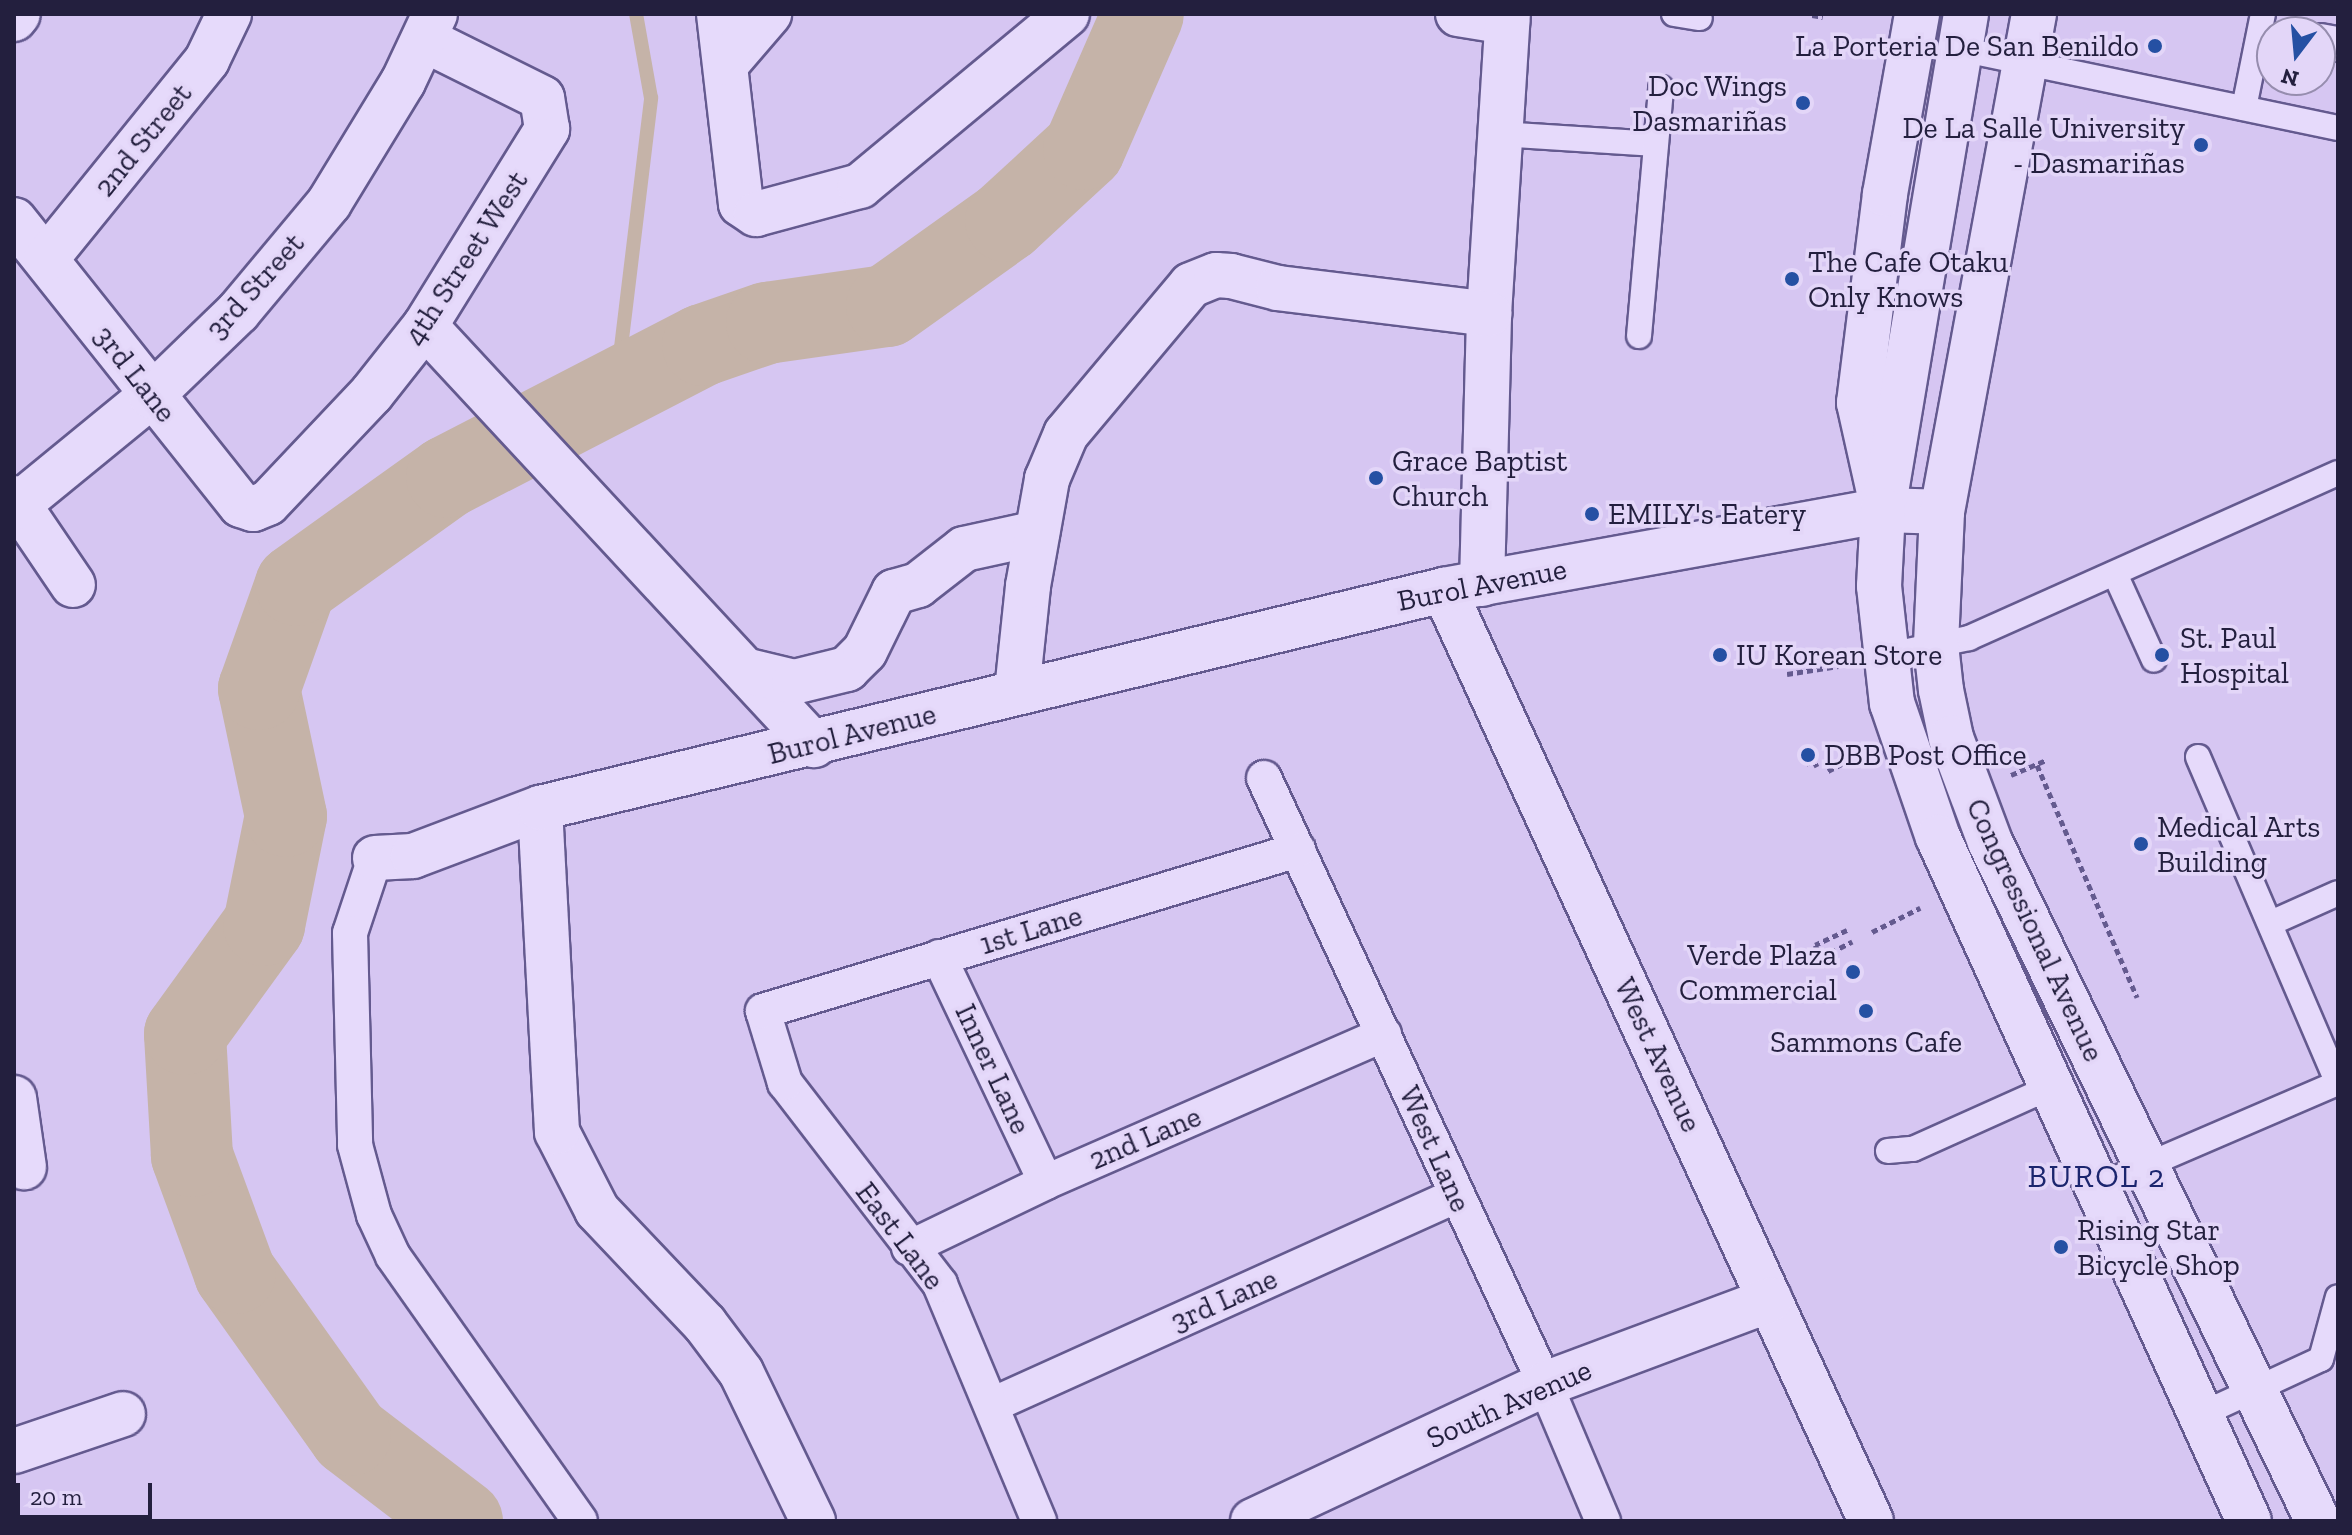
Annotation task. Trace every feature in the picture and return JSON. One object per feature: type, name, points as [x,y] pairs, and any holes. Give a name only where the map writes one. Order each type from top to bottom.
[{"type":"street","points":[[14,19],[18,14]]},
{"type":"street","name":"2nd Street","points":[[46,259],[207,60],[229,14]]},
{"type":"street","points":[[719,14],[741,204],[756,214],[860,186],[1067,14]]},
{"type":"street","points":[[727,63],[769,14]]},
{"type":"street","points":[[1458,14],[1508,18],[1489,314],[1463,587]]},
{"type":"street","name":"Congressional Avenue","points":[[1883,510],[1859,403],[1885,194],[1917,14]]},
{"type":"street","name":"Congressional Avenue","points":[[2034,14],[1942,512],[1936,645],[1951,738],[1972,799],[2318,1521]]},
{"type":"street","name":"4th Street West","points":[[268,503],[372,393],[425,326],[547,129],[549,113],[542,98],[430,27]]},
{"type":"street","name":"3rd Street","points":[[16,504],[151,396],[238,312],[329,203],[430,27]]},
{"type":"street","name":"Congressional Avenue","points":[[1963,32],[1883,510],[1879,586],[1884,656],[1905,750],[1938,837],[2249,1521]]},
{"type":"street","name":"3rd Lane","points":[[14,220],[151,396],[241,505],[253,509],[268,503]]},
{"type":"street","points":[[1017,691],[1047,479],[1066,434],[1191,285],[1216,275],[1231,276],[1278,288],[1489,314]]},
{"type":"street","points":[[425,326],[560,475],[748,671],[814,745]]},
{"type":"street","points":[[16,504],[73,585]]},
{"type":"street","name":"Burol Avenue","points":[[375,858],[413,856],[540,808],[814,745],[1017,691],[1463,587],[1883,510],[1942,512]]},
{"type":"street","points":[[748,671],[794,682],[847,669],[865,651],[894,592],[918,585],[964,549],[1037,533]]},
{"type":"street","name":"West Avenue","points":[[1463,587],[1770,1300],[1871,1521]]},
{"type":"street","name":"West Lane","points":[[1264,778],[1384,1034],[1455,1196],[1545,1384],[1603,1521]]},
{"type":"street","points":[[540,808],[557,1132],[597,1210],[705,1324],[741,1372],[813,1521]]},
{"type":"street","name":"1st Lane","points":[[764,1009],[1298,850]]},
{"type":"street","points":[[375,858],[350,933],[355,1145],[374,1215],[393,1256],[580,1521]]},
{"type":"street","name":"Inner Lane","points":[[939,957],[1046,1182]]},
{"type":"street","name":"East Lane","points":[[764,1009],[761,1016],[785,1083],[909,1248],[940,1284],[1039,1521]]},
{"type":"street","name":"2nd Lane","points":[[909,1248],[1046,1182],[1384,1034]]},
{"type":"street","points":[[14,1098],[24,1167]]},
{"type":"street","name":"3rd Lane","points":[[992,1405],[1455,1196]]},
{"type":"street","name":"South Avenue","points":[[1253,1521],[1545,1384],[1770,1300]]},
{"type":"street","points":[[14,1451],[123,1414]]},
{"type":"lane","points":[[1674,14],[1700,18]]},
{"type":"lane","points":[[2244,108],[2263,14]]},
{"type":"lane","points":[[1963,32],[2025,62],[2338,128]]},
{"type":"lane","points":[[1639,336],[1661,88]]},
{"type":"lane","points":[[1500,134],[1656,144]]},
{"type":"lane","points":[[1884,656],[1969,638],[2338,473]]},
{"type":"lane","points":[[2115,574],[2154,660]]},
{"type":"lane","points":[[2096,1187],[2338,1083],[2198,757]]},
{"type":"lane","points":[[2271,923],[2338,893]]},
{"type":"lane","points":[[1888,1151],[1913,1149],[2051,1087]]},
{"type":"lane","points":[[2200,1415],[2321,1359],[2338,1297]]},
{"type":"path","points":[[1812,15],[1823,17]]},
{"type":"path","points":[[1787,674],[1838,666]]},
{"type":"path","points":[[1828,771],[1858,756]]},
{"type":"path","points":[[2010,775],[2047,760]]},
{"type":"path","points":[[2037,765],[2137,997]]},
{"type":"path","points":[[1872,932],[1925,906]]},
{"type":"path","points":[[1847,930],[1815,945],[1822,957],[1852,942]]},
{"type":"waterway","points":[[608,391],[619,364],[651,98],[636,14]]},
{"type":"waterway","points":[[462,1521],[350,1435],[235,1273],[192,1156],[185,1034],[264,925],[286,816],[259,689],[296,585],[447,477],[703,345],[767,323],[887,306],[1006,221],[1084,149],[1143,14]]},
{"type":"place","name":"La Porteria De San Benildo","points":[[2155,46]]},
{"type":"place","name":"Doc Wings Dasmariñas","points":[[1803,103]]},
{"type":"place","name":"De La Salle University - Dasmariñas","points":[[2201,145]]},
{"type":"place","name":"The Cafe Otaku Only Knows","points":[[1792,279]]},
{"type":"place","name":"Grace Baptist Church","points":[[1376,478]]},
{"type":"place","name":"EMILY's Eatery","points":[[1592,514]]},
{"type":"place","name":"IU Korean Store","points":[[1720,655]]},
{"type":"place","name":"St. Paul Hospital","points":[[2162,655]]},
{"type":"place","name":"DBB Post Office","points":[[1808,755]]},
{"type":"place","name":"Medical Arts Building","points":[[2141,844]]},
{"type":"place","name":"Verde Plaza Commercial","points":[[1853,972]]},
{"type":"place","name":"Sammons Cafe","points":[[1866,1011]]},
{"type":"place","name":"Rising Star Bicycle Shop","points":[[2061,1247]]},
{"type":"district","name":"BUROL 2","points":[[2097,1176]]}]
